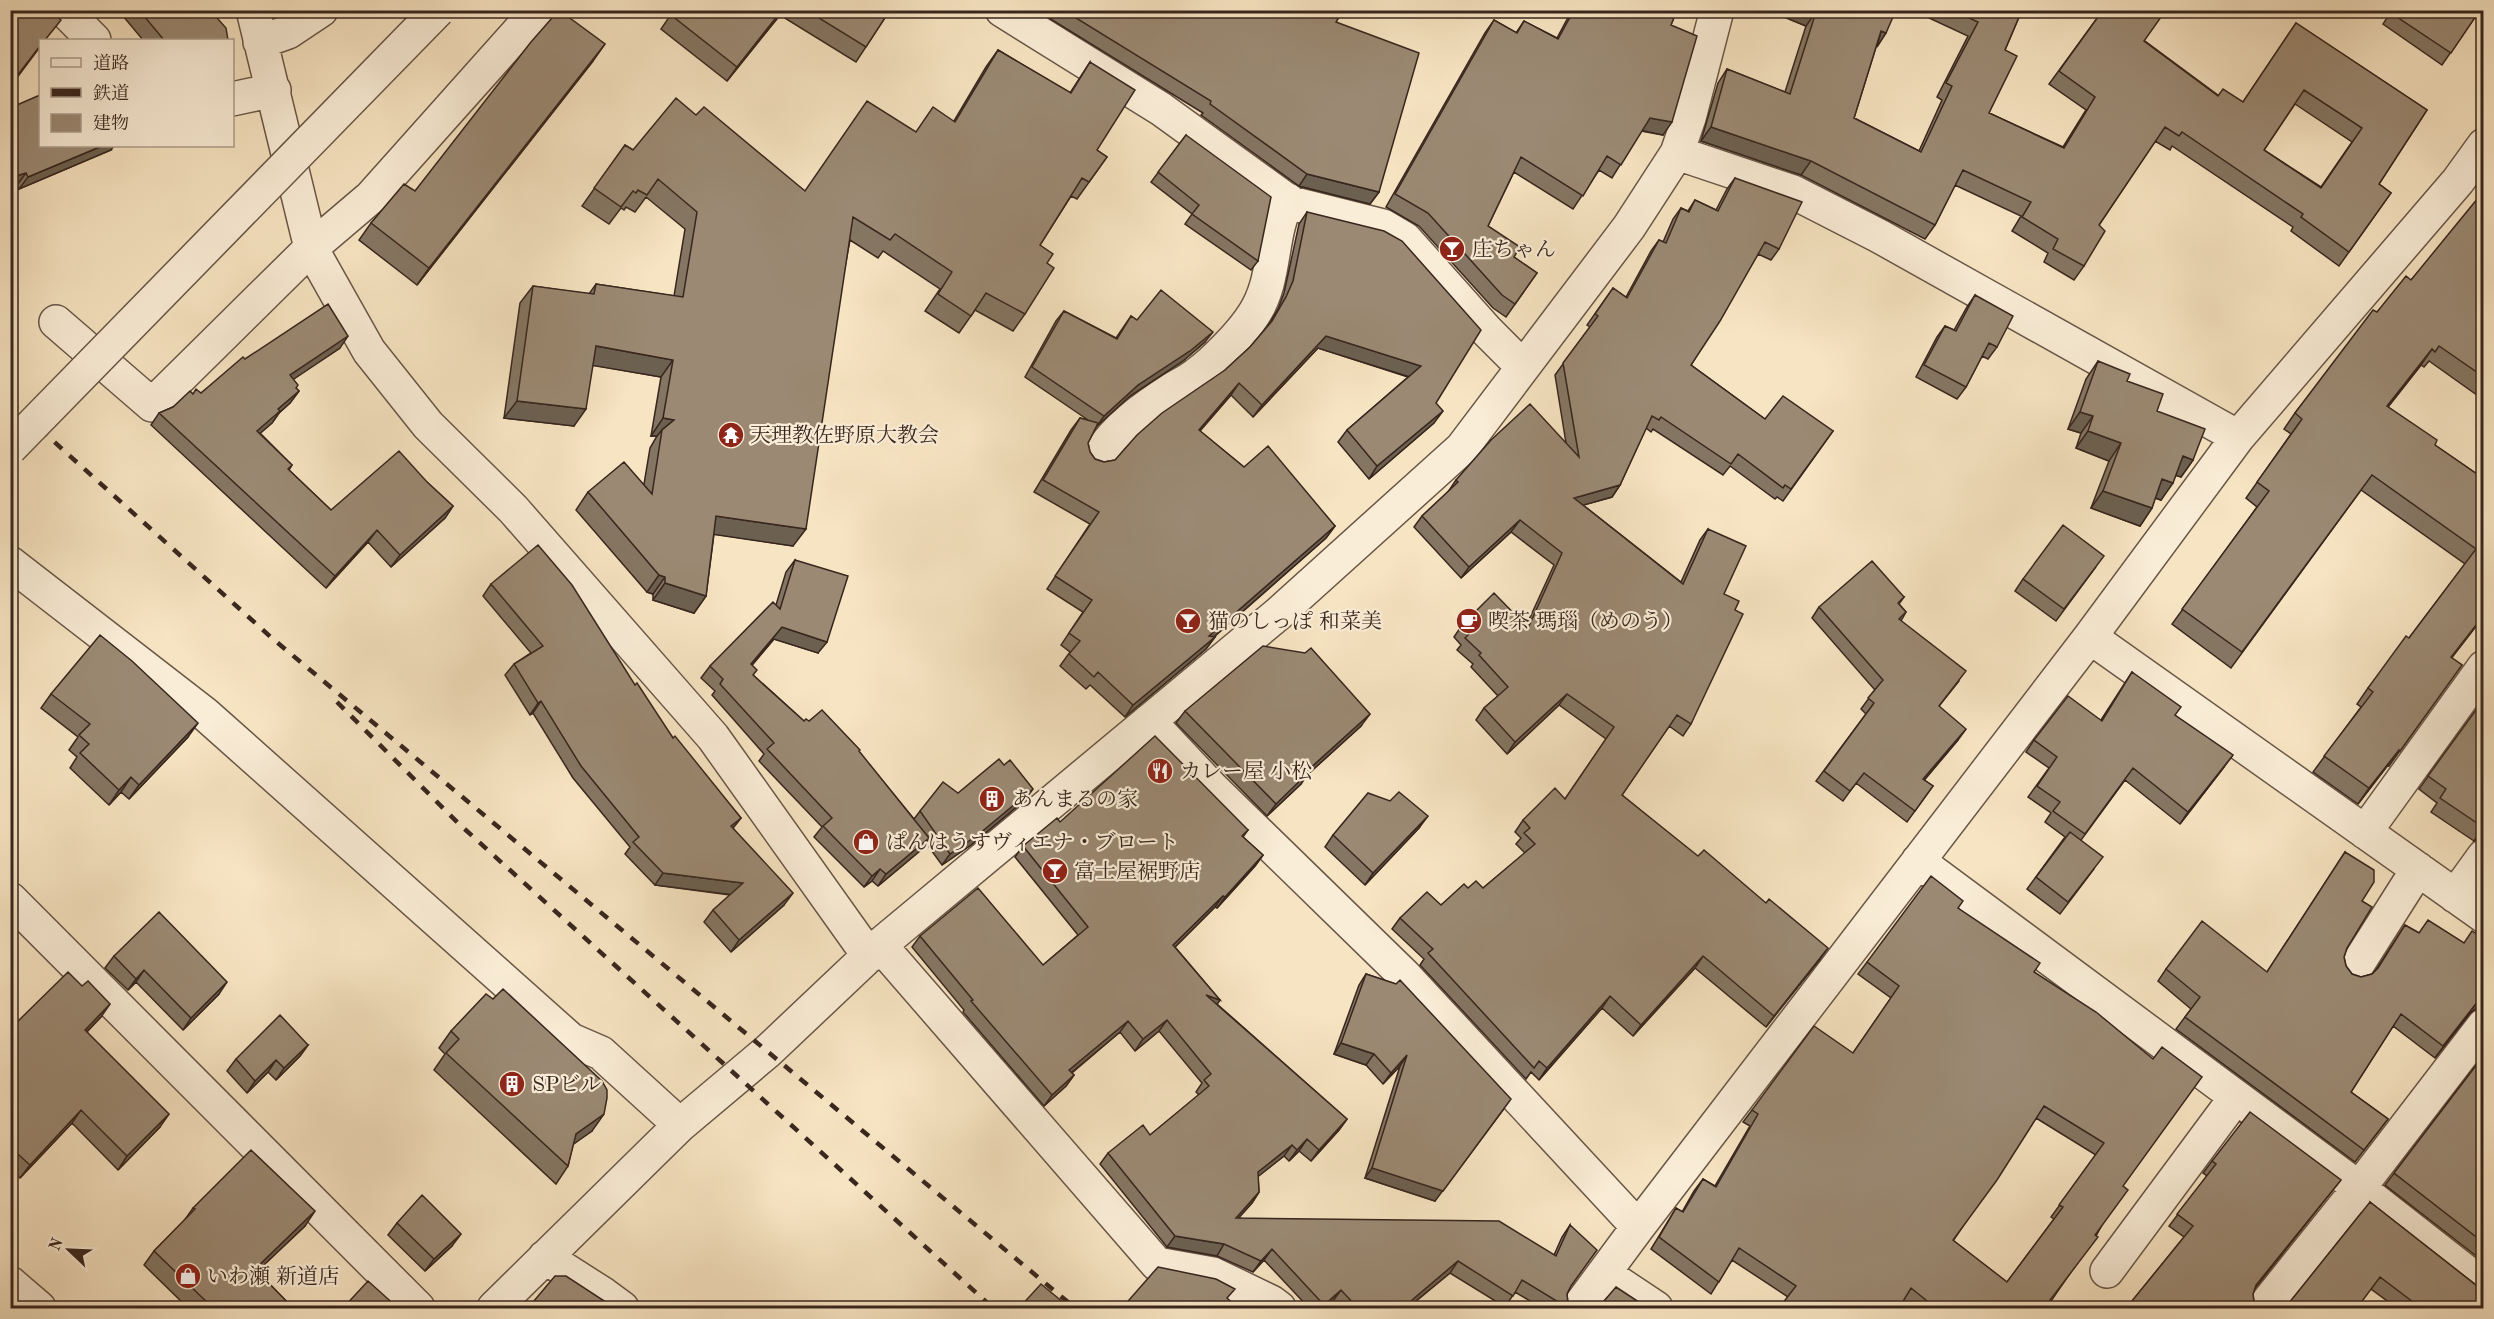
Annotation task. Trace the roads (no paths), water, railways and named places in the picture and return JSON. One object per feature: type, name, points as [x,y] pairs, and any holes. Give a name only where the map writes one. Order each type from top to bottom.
[{"type":"street","points":[[64,10],[93,39]]},
{"type":"street","points":[[253,10],[311,248],[369,351],[428,425],[513,509],[713,737],[874,950],[1157,1264],[1213,1274],[1279,1308]]},
{"type":"street","points":[[260,42],[288,32],[321,10]]},
{"type":"street","points":[[10,448],[438,10]]},
{"type":"street","points":[[1002,10],[1161,109],[1288,200],[1383,226],[1405,239],[1487,331],[1523,367]]},
{"type":"street","points":[[494,1308],[680,1125],[768,1051],[874,950],[1283,610],[1462,448],[1629,227],[1677,153],[1689,118],[1717,10]]},
{"type":"street","points":[[56,322],[152,405],[311,248],[371,196],[531,13]]},
{"type":"street","points":[[234,99],[274,90]]},
{"type":"street","points":[[1578,1308],[2090,637],[2238,437],[2458,182],[2484,145]]},
{"type":"street","points":[[1677,153],[1793,192],[1879,236],[2238,437]]},
{"type":"street","points":[[2458,182],[2484,203]]},
{"type":"street","points":[[1098,456],[1109,439],[1131,419],[1202,370],[1254,314],[1265,294],[1272,270],[1279,217],[1288,200]]},
{"type":"street","points":[[10,563],[205,714],[571,1040],[601,1053],[680,1125]]},
{"type":"street","points":[[2090,637],[2484,916]]},
{"type":"street","points":[[2365,832],[2484,667]]},
{"type":"street","points":[[1149,721],[1211,787],[1404,975],[1638,1227]]},
{"type":"street","points":[[2456,896],[2484,856]]},
{"type":"street","points":[[1918,861],[2359,1188],[2484,1286]]},
{"type":"street","points":[[2354,970],[2418,869]]},
{"type":"street","points":[[10,899],[418,1308]]},
{"type":"street","points":[[2263,1308],[2359,1188],[2484,1025]]},
{"type":"street","points":[[2107,1271],[2236,1098]]},
{"type":"street","points":[[545,1257],[622,1308]]},
{"type":"street","points":[[1605,1274],[1656,1308]]},
{"type":"street","points":[[10,1283],[39,1308]]},
{"type":"railway","points":[[10,402],[273,639],[1075,1308]]},
{"type":"railway","points":[[337,702],[458,823],[993,1308]]},
{"type":"place","name":"庄ちゃん","points":[[1452,249]]},
{"type":"place","name":"天理教佐野原大教会","points":[[731,435]]},
{"type":"place","name":"猫のしっぽ 和菜美","points":[[1188,621]]},
{"type":"place","name":"喫茶 瑪瑙（めのう）","points":[[1469,621]]},
{"type":"place","name":"カレー屋 小松","points":[[1160,771]]},
{"type":"place","name":"あんまるの家","points":[[992,799]]},
{"type":"place","name":"ぱんはうすヴィエナ・ブロート","points":[[866,842]]},
{"type":"place","name":"富士屋裾野店","points":[[1055,871]]},
{"type":"place","name":"SPビル","points":[[512,1084]]},
{"type":"place","name":"いわ瀬 新道店","points":[[188,1276]]}]
